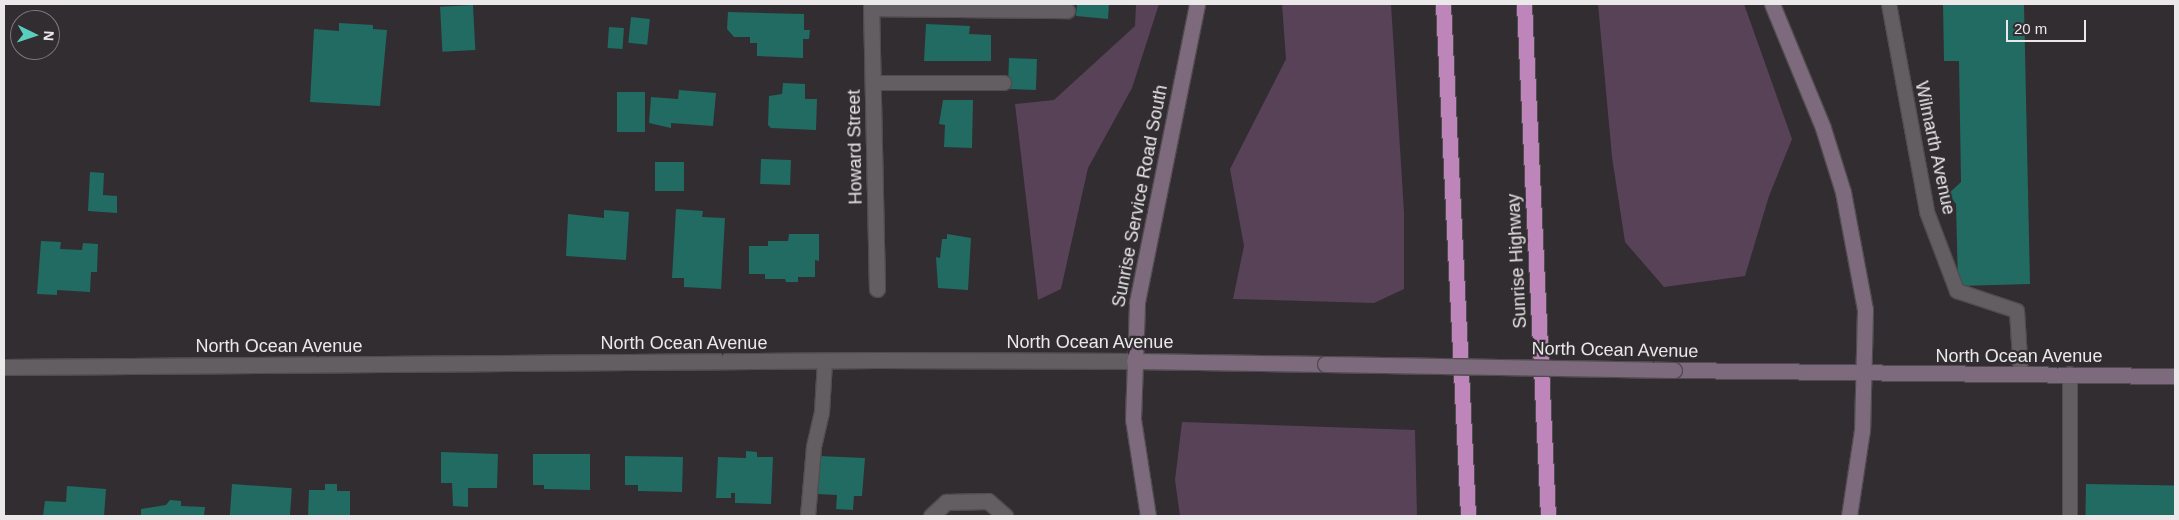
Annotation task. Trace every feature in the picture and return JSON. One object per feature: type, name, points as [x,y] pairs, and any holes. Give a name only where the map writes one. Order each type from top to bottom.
[{"type":"highway","points":[[1443,4],[1468,516]]},
{"type":"highway","name":"Sunrise Highway","points":[[1524,4],[1548,516]]},
{"type":"main road","name":"Sunrise Service Road South","points":[[1148,516],[1133,419],[1137,302],[1197,4]]},
{"type":"main road","points":[[1772,4],[1823,128],[1843,192],[1865,310],[1865,374],[1860,446],[1849,516]]},
{"type":"main road","name":"North Ocean Avenue","points":[[1134,361],[1865,374],[2175,376]]},
{"type":"street","name":"Howard Street","points":[[871,6],[877,289]]},
{"type":"street","name":"North Ocean Avenue","points":[[4,367],[878,360],[1134,361]]},
{"type":"street","points":[[988,501],[988,516]]},
{"type":"street","points":[[931,516],[946,502],[988,501],[1005,516]]},
{"type":"lane","name":"Wilmarth Avenue","points":[[1889,4],[1927,212],[1957,291],[2017,311],[2021,374]]},
{"type":"lane","points":[[871,6],[1068,11]]},
{"type":"lane","points":[[873,83],[1004,83]]},
{"type":"lane","points":[[808,516],[814,447],[822,412],[825,361]]},
{"type":"lane","points":[[2070,374],[2070,516]]},
{"type":"shaded area","points":[[1136,4],[1159,4],[1132,88],[1088,168],[1061,289],[1038,300],[1015,104],[1054,100],[1135,26]]},
{"type":"shaded area","points":[[1282,4],[1391,4],[1404,212],[1404,289],[1374,303],[1233,299],[1244,246],[1230,169],[1286,59]]},
{"type":"shaded area","points":[[1598,4],[1744,4],[1792,139],[1769,196],[1745,276],[1664,287],[1625,242],[1612,157]]},
{"type":"shaded area","points":[[1182,422],[1415,430],[1417,516],[1180,516],[1175,480]]},
{"type":"building","points":[[1077,4],[1109,4],[1108,19],[1076,16]]},
{"type":"building","points":[[1943,4],[2024,4],[2030,284],[1958,286],[1956,204],[1948,194],[1961,182],[1959,61],[1944,61]]},
{"type":"building","points":[[473,5],[475,50],[442,52],[440,7]]},
{"type":"building","points":[[728,12],[804,14],[804,30],[810,30],[809,39],[803,39],[803,58],[757,56],[757,43],[750,43],[750,37],[734,37],[727,29]]},
{"type":"building","points":[[631,17],[650,19],[647,45],[628,43]]},
{"type":"building","points":[[339,23],[373,25],[373,29],[387,30],[380,106],[310,102],[314,29],[339,31]]},
{"type":"building","points":[[926,24],[970,26],[969,34],[991,35],[991,61],[924,61]]},
{"type":"building","points":[[609,27],[624,28],[622,49],[608,48]]},
{"type":"building","points":[[1009,58],[1037,59],[1036,90],[1008,89]]},
{"type":"building","points":[[783,83],[805,84],[805,99],[817,99],[816,130],[771,128],[768,125],[769,96],[782,94]]},
{"type":"building","points":[[679,90],[716,93],[713,126],[671,123],[671,128],[649,123],[651,97],[678,99]]},
{"type":"building","points":[[617,92],[645,92],[645,132],[617,132]]},
{"type":"building","points":[[943,100],[973,100],[972,148],[944,147],[945,125],[939,124]]},
{"type":"building","points":[[761,159],[791,160],[790,185],[760,184]]},
{"type":"building","points":[[655,162],[684,162],[684,191],[655,191]]},
{"type":"building","points":[[90,172],[104,173],[103,195],[117,196],[117,213],[88,211]]},
{"type":"building","points":[[676,209],[703,211],[702,217],[725,218],[721,289],[684,287],[684,278],[672,278]]},
{"type":"building","points":[[604,210],[629,212],[626,260],[566,256],[568,214],[604,218]]},
{"type":"building","points":[[789,234],[819,234],[819,261],[815,260],[815,277],[798,277],[798,282],[786,282],[785,279],[765,279],[765,274],[749,274],[749,246],[768,246],[768,241],[788,241]]},
{"type":"building","points":[[947,234],[971,238],[968,290],[938,288],[936,257],[940,258],[942,239],[947,239]]},
{"type":"building","points":[[41,241],[61,242],[60,249],[82,250],[83,243],[98,244],[97,272],[91,272],[90,292],[57,290],[57,295],[37,294]]},
{"type":"building","points":[[746,451],[757,452],[757,457],[773,457],[771,504],[735,503],[735,493],[731,493],[731,498],[716,498],[718,457],[746,458]]},
{"type":"building","points":[[441,452],[498,454],[497,488],[468,488],[468,507],[453,506],[452,483],[441,483]]},
{"type":"building","points":[[533,454],[590,454],[590,490],[544,489],[544,485],[533,485]]},
{"type":"building","points":[[625,456],[683,457],[682,492],[638,491],[638,485],[625,485]]},
{"type":"building","points":[[819,456],[865,458],[862,496],[854,496],[853,510],[836,509],[837,495],[816,494]]},
{"type":"building","points":[[232,484],[292,488],[290,516],[230,516]]},
{"type":"building","points":[[325,484],[337,484],[337,491],[350,491],[350,516],[308,516],[309,490],[325,490]]},
{"type":"building","points":[[2086,484],[2175,486],[2174,516],[2085,516]]},
{"type":"building","points":[[67,486],[106,489],[104,516],[43,516],[45,501],[66,502]]},
{"type":"building","points":[[170,500],[181,501],[181,506],[205,507],[204,516],[141,516],[141,509],[166,505]]}]
